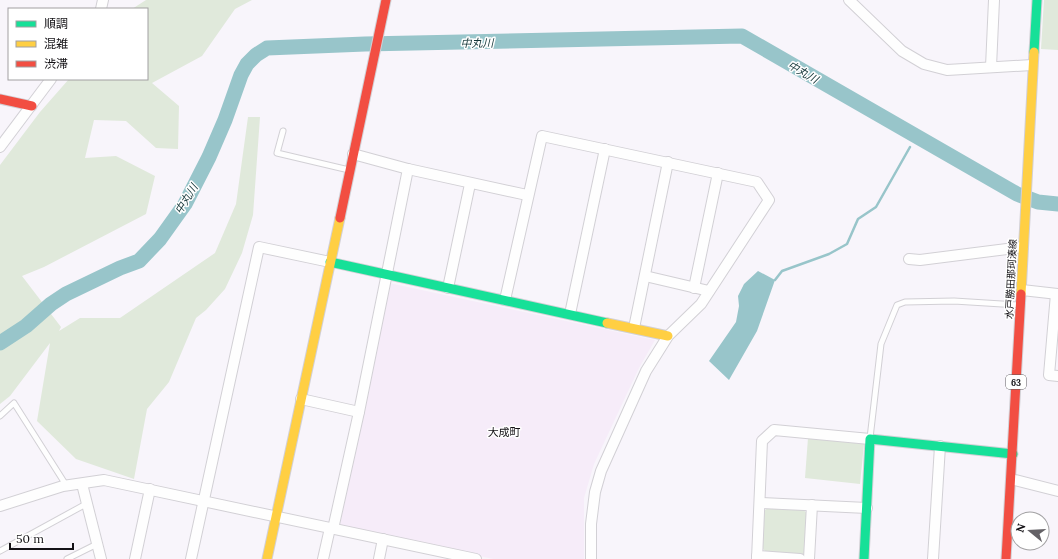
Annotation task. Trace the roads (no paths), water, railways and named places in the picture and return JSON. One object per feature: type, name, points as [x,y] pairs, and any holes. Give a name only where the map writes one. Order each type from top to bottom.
[{"type":"street","points":[[267,559],[386,0]]},
{"type":"street","points":[[849,0],[902,51],[924,64],[947,70],[991,66],[1032,65]]},
{"type":"street","points":[[991,66],[994,0]]},
{"type":"street","name":"水戸勝田那珂湊線","points":[[1006,559],[1022,290],[1023,247],[1028,186],[1032,65],[1037,0]]},
{"type":"street","points":[[0,148],[50,80]]},
{"type":"street","points":[[0,99],[32,106]]},
{"type":"street","points":[[505,300],[542,136],[757,182],[769,200],[701,304],[668,336],[646,371],[602,471],[595,492],[591,524],[591,559]]},
{"type":"street","points":[[570,314],[606,149]]},
{"type":"street","points":[[353,154],[470,184],[528,195]]},
{"type":"street","points":[[634,328],[668,162]]},
{"type":"street","points":[[323,559],[332,529],[359,412],[408,169]]},
{"type":"street","points":[[694,288],[718,173]]},
{"type":"street","points":[[448,288],[470,184]]},
{"type":"street","points":[[191,559],[259,247],[668,336]]},
{"type":"street","points":[[909,259],[920,260],[1023,247]]},
{"type":"street","points":[[645,276],[709,291]]},
{"type":"street","points":[[1022,290],[1057,294],[1049,374],[1058,376]]},
{"type":"street","points":[[301,399],[359,412]]},
{"type":"street","points":[[800,559],[757,558],[762,441],[774,430],[1013,454]]},
{"type":"street","points":[[864,559],[870,439]]},
{"type":"street","points":[[933,559],[940,446]]},
{"type":"street","points":[[1011,479],[1058,491]]},
{"type":"street","points":[[0,506],[66,486],[104,480],[383,539],[439,555],[476,559]]},
{"type":"street","points":[[82,484],[101,559]]},
{"type":"street","points":[[135,559],[150,489]]},
{"type":"street","points":[[760,503],[867,508]]},
{"type":"street","points":[[809,559],[812,505]]},
{"type":"street","points":[[379,559],[383,539]]},
{"type":"lane","points":[[283,131],[277,153],[350,170]]},
{"type":"lane","points":[[870,439],[881,344],[897,305],[905,302],[954,301],[1020,305]]},
{"type":"lane","points":[[0,416],[14,403],[66,486]]},
{"type":"lane","points":[[0,551],[86,504]]},
{"type":"lane","points":[[67,559],[97,544]]},
{"type":"water","points":[[758,271],[775,280],[757,331],[729,380],[709,361],[736,322],[739,306],[738,296],[744,284]]},
{"type":"waterway","name":"中丸川","points":[[0,343],[26,326],[51,304],[66,294],[120,268],[139,261],[160,239],[185,204],[209,157],[225,120],[241,75],[247,64],[256,55],[267,48],[365,44],[742,36],[1017,194],[1038,202],[1058,204]]},
{"type":"waterway","points":[[775,280],[782,271],[829,254],[847,244],[858,219],[876,207],[910,147]]},
{"type":"district","name":"大成町","points":[[504,432]]}]
